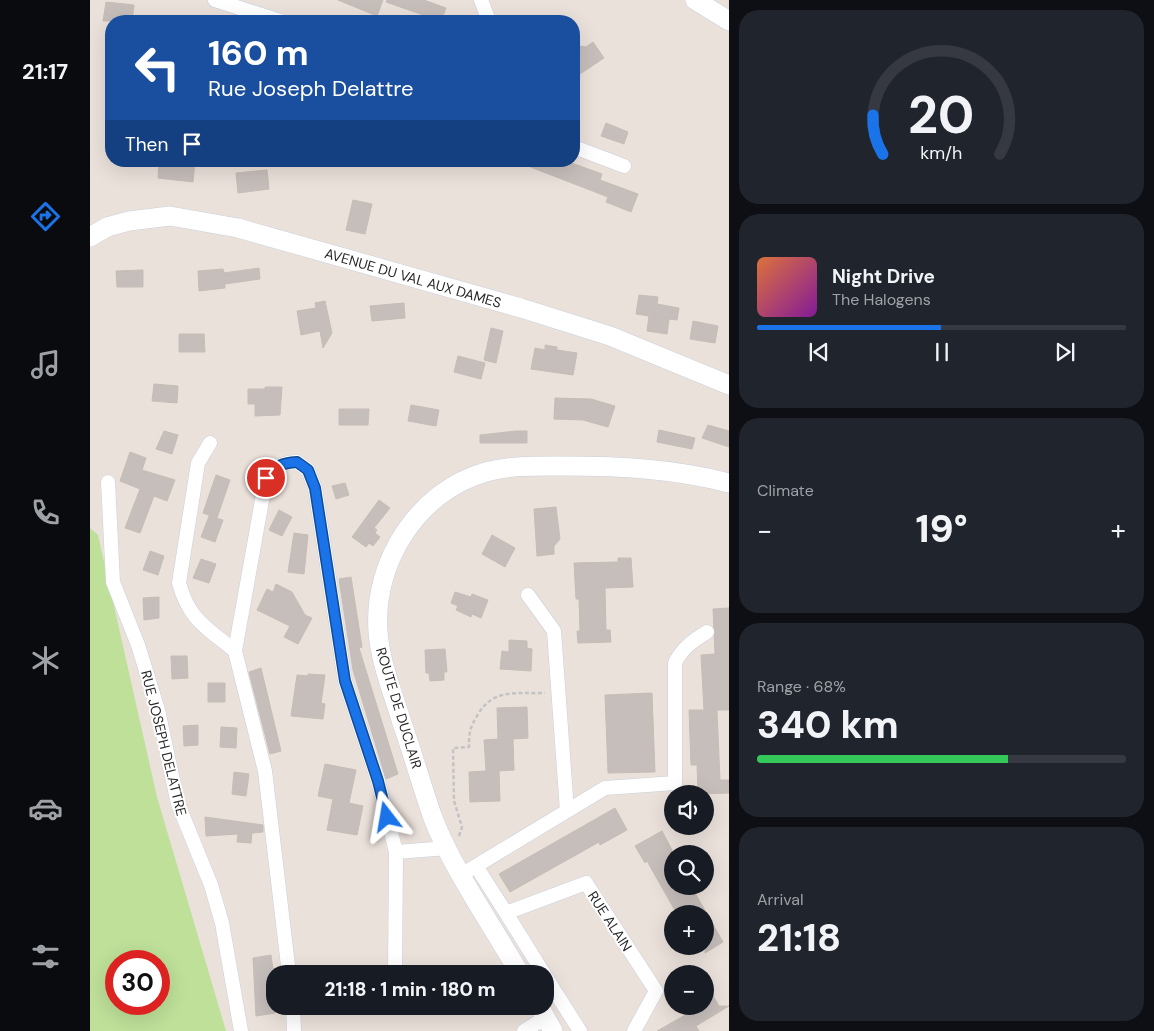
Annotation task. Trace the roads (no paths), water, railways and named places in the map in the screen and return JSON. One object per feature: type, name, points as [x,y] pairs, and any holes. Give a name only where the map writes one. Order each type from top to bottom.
[{"type":"street","points":[[215,0],[261,15]]},
{"type":"street","points":[[482,0],[487,15]]},
{"type":"street","points":[[695,0],[729,21]]},
{"type":"street","points":[[580,149],[624,166]]},
{"type":"street","name":"AVENUE DU VAL AUX DAMES","points":[[90,237],[107,227],[129,221],[170,216],[238,228],[521,308],[610,336],[729,386]]},
{"type":"street","points":[[210,443],[198,463],[179,584],[184,602],[195,619],[235,651]]},
{"type":"street","points":[[288,965],[265,771],[235,651],[266,478],[274,468],[284,463],[297,462],[308,470],[315,488],[345,681],[378,781],[396,852],[396,965]]},
{"type":"street","name":"ROUTE DE DUCLAIR","points":[[516,965],[469,871],[447,846],[434,819],[392,690],[378,633],[377,610],[380,590],[395,547],[403,534],[429,505],[453,486],[484,473],[503,468],[541,466],[644,468],[729,483]]},
{"type":"street","name":"RUE JOSEPH DELATTRE","points":[[108,482],[113,582],[138,645],[158,710],[178,804],[211,884],[222,923],[241,1031]]},
{"type":"street","points":[[528,595],[554,631],[567,811]]},
{"type":"street","points":[[538,965],[506,913],[469,871],[605,788],[675,783],[675,663],[679,655],[692,642],[707,632]]},
{"type":"street","points":[[396,852],[447,846]]},
{"type":"street","name":"RUE ALAIN","points":[[506,913],[586,883],[656,992],[634,1031]]},
{"type":"street","points":[[554,991],[580,1031]]},
{"type":"street","points":[[293,1015],[294,1031]]},
{"type":"street","points":[[524,1031],[546,1018]]}]
